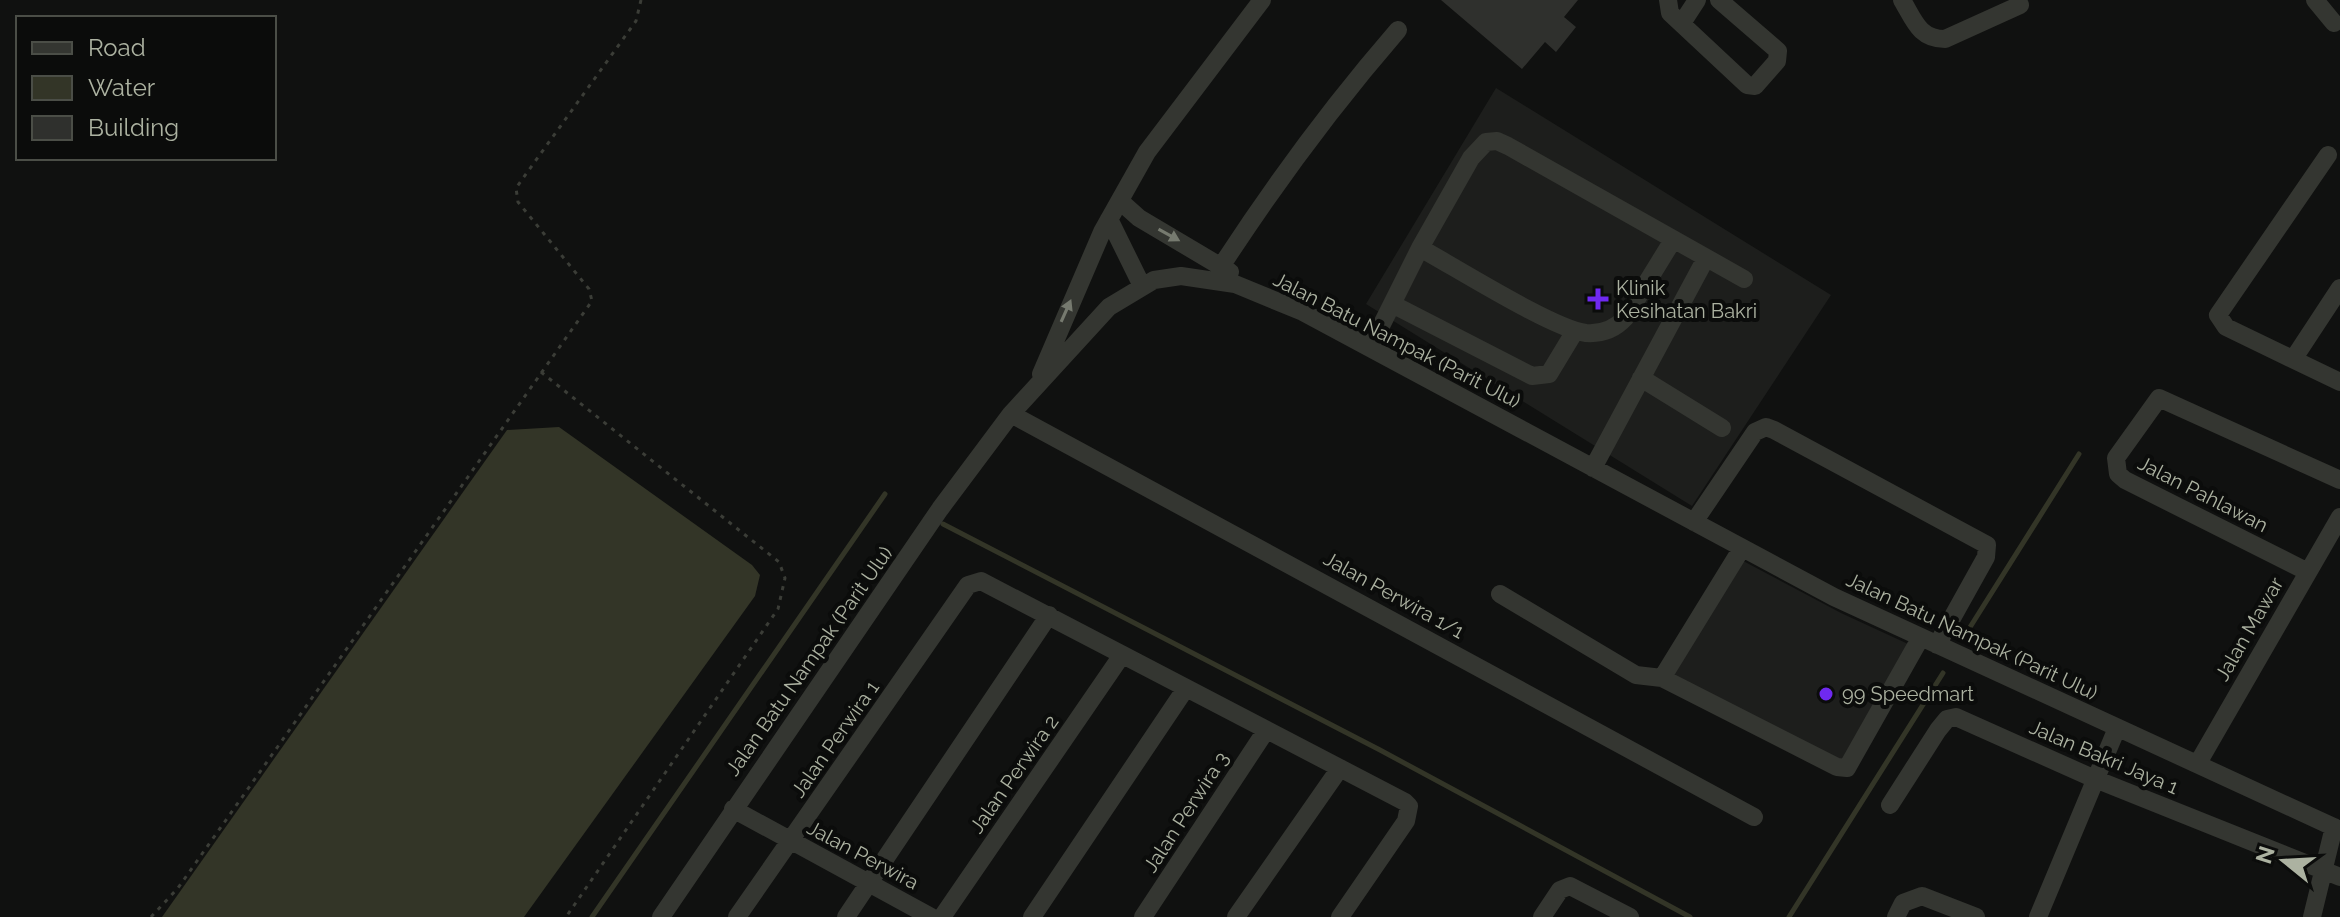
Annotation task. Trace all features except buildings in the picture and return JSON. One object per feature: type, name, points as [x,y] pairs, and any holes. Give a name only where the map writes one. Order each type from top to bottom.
[{"type":"street","points":[[1038,384],[1055,336],[1109,219],[1147,152],[1262,0]]},
{"type":"street","points":[[1668,0],[1670,13],[1747,85],[1755,86],[1777,61],[1776,48],[1719,0]]},
{"type":"street","points":[[1682,23],[1697,0]]},
{"type":"street","points":[[1902,0],[1920,31],[1927,38],[1936,39],[1945,39],[2020,5]]},
{"type":"street","points":[[2315,0],[2334,23]]},
{"type":"street","points":[[1222,265],[1286,167],[1398,30]]},
{"type":"street","points":[[1370,348],[1420,248],[1471,158],[1486,142],[1497,141],[1744,279]]},
{"type":"street","points":[[2328,155],[2221,308],[2220,321],[2340,382]]},
{"type":"street","points":[[1120,201],[1139,218],[1222,265],[1253,292]]},
{"type":"street","points":[[1109,219],[1142,286]]},
{"type":"street","points":[[1420,248],[1575,331],[1596,333],[1618,326],[1673,240]]},
{"type":"street","points":[[1593,468],[1706,258]]},
{"type":"street","name":"Jalan Batu Nampak (Parit Ulu)","points":[[661,917],[940,509],[1011,414],[1109,307],[1142,286],[1181,276],[1235,284],[1303,312],[1742,548],[1929,641],[2337,828]]},
{"type":"street","points":[[2294,358],[2340,288]]},
{"type":"street","points":[[1392,304],[1532,376],[1549,374],[1575,331]]},
{"type":"street","points":[[1641,378],[1722,428]]},
{"type":"street","name":"Jalan Pahlawan","points":[[2308,572],[2118,474],[2116,458],[2159,398],[2340,480]]},
{"type":"street","name":"Jalan Perwira 1/1","points":[[1011,414],[1754,817]]},
{"type":"street","points":[[1500,594],[1636,675],[1662,678],[1837,767],[1847,768],[1986,557],[1987,545],[1766,427],[1755,432],[1694,522]]},
{"type":"street","name":"Jalan Mawar","points":[[2198,763],[2308,572],[2338,526]]},
{"type":"street","points":[[1662,678],[1742,548]]},
{"type":"street","name":"Jalan Perwira 1","points":[[737,917],[968,585],[981,581],[992,584],[1049,615]]},
{"type":"street","points":[[846,917],[1049,615],[1265,732],[1388,791],[1409,806],[1400,831],[1340,917]]},
{"type":"street","name":"Jalan Perwira 2","points":[[942,917],[1122,655]]},
{"type":"street","points":[[1032,917],[1186,688]]},
{"type":"street","name":"Jalan Bakri Jaya 1","points":[[1890,805],[1938,730],[1947,719],[1956,717],[2095,779],[2340,877]]},
{"type":"street","points":[[2038,917],[2117,728]]},
{"type":"street","name":"Jalan Perwira 3","points":[[1143,917],[1265,732]]},
{"type":"street","points":[[1236,917],[1340,768]]},
{"type":"street","name":"Jalan Perwira","points":[[733,809],[931,917]]},
{"type":"street","points":[[2312,917],[2322,869],[2337,828]]},
{"type":"street","points":[[1542,917],[1560,890],[1570,886],[1630,917]]},
{"type":"street","points":[[1896,917],[1903,903],[1912,897],[1922,896],[1966,915]]},
{"type":"path","points":[[151,917],[178,888],[593,296],[518,202],[516,188],[636,21],[641,0]]},
{"type":"path","points":[[541,372],[779,562],[785,578],[778,609],[566,917]]},
{"type":"shaded area","name":"Klinik Kesihatan Bakri","points":[[1496,88],[1831,295],[1692,506],[1366,304]]},
{"type":"shaded area","points":[[1730,554],[1841,613],[1919,649],[1854,767],[1663,684]]},
{"type":"water","points":[[559,427],[752,565],[760,575],[755,596],[524,917],[162,917],[507,430]]},
{"type":"waterway","points":[[1967,632],[2079,454]]},
{"type":"waterway","points":[[592,917],[885,494]]},
{"type":"waterway","points":[[943,524],[1380,750],[1690,917]]},
{"type":"waterway","points":[[1789,917],[1943,673]]},
{"type":"place","name":"Klinik Kesihatan Bakri","points":[[1598,299]]},
{"type":"place","name":"99 Speedmart","points":[[1826,694]]}]
